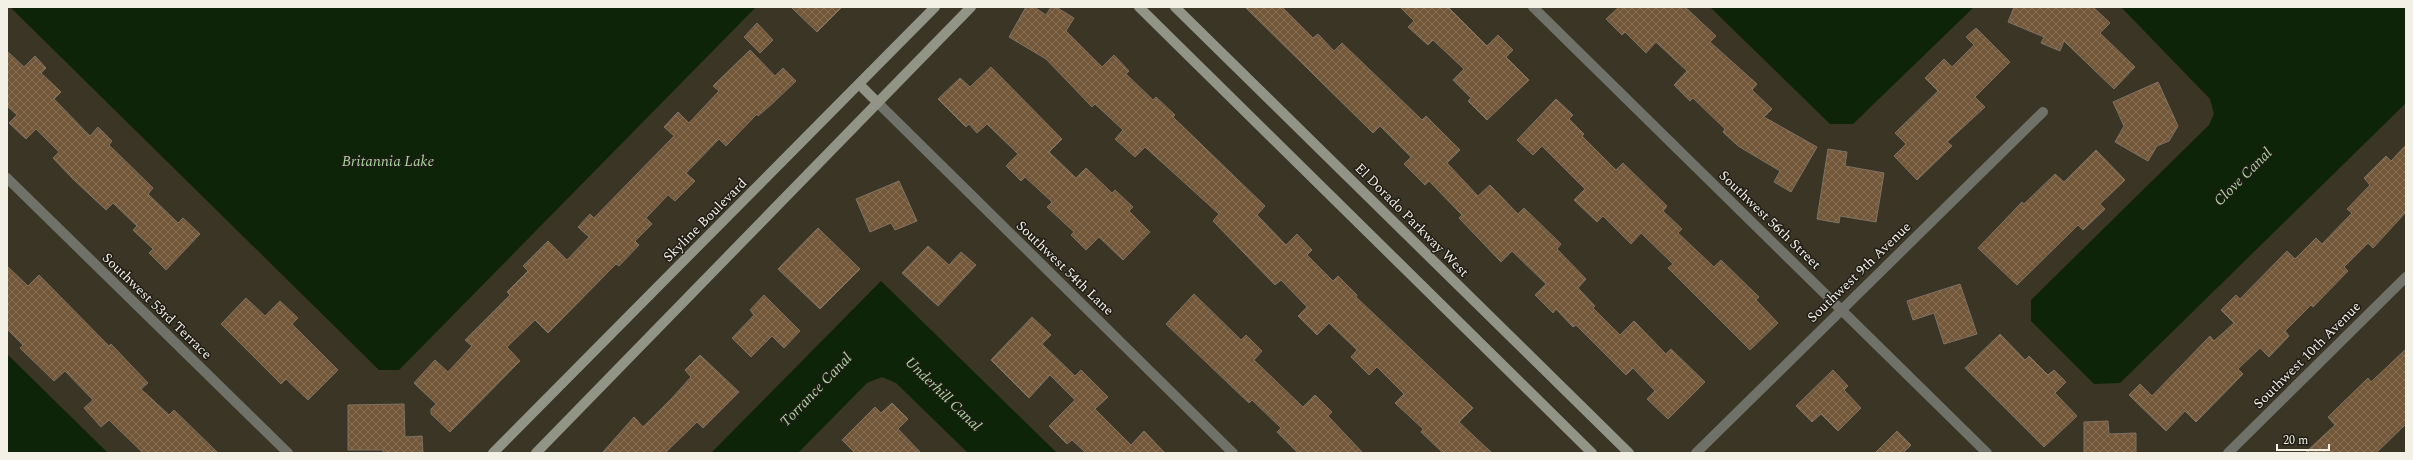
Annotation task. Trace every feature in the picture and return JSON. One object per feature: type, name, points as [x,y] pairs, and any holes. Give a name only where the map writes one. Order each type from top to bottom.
[{"type":"street","name":"Skyline Boulevard","points":[[493,453],[935,7]]},
{"type":"street","points":[[536,453],[971,7]]},
{"type":"street","points":[[1139,7],[1592,453]]},
{"type":"street","name":"El Dorado Parkway West","points":[[1174,7],[1629,453]]},
{"type":"street","name":"Southwest 56th Street","points":[[1533,7],[1987,453]]},
{"type":"street","points":[[859,84],[877,102]]},
{"type":"street","name":"Southwest 54th Lane","points":[[877,102],[1233,453]]},
{"type":"street","name":"Southwest 9th Avenue","points":[[1696,453],[2043,112]]},
{"type":"street","name":"Southwest 53rd Terrace","points":[[7,178],[288,453]]},
{"type":"street","name":"Southwest 10th Avenue","points":[[2228,453],[2406,277]]},
{"type":"water","name":"Britannia Lake","points":[[10,7],[756,7],[399,370],[379,370]]},
{"type":"water","points":[[1710,7],[1974,7],[1853,124],[1830,124]]},
{"type":"water","name":"Clove Canal","points":[[2121,7],[2406,7],[2406,103],[2120,383],[2094,384],[2031,321],[2031,300],[2209,125],[2214,114],[2210,99]]},
{"type":"water","points":[[881,281],[1057,453],[968,453],[896,383],[882,377],[867,383],[798,453],[711,453]]},
{"type":"water","points":[[7,354],[108,453],[7,453]]},
{"type":"building","points":[[791,7],[842,7],[817,32]]},
{"type":"building","points":[[1026,7],[1034,7],[1046,15],[1051,7],[1056,7],[1074,18],[1066,31],[1102,67],[1114,55],[1129,71],[1126,74],[1153,100],[1156,97],[1175,115],[1173,117],[1265,206],[1257,215],[1286,245],[1297,234],[1312,250],[1307,255],[1333,281],[1338,276],[1357,295],[1356,297],[1473,408],[1459,422],[1492,453],[1443,453],[1421,432],[1423,429],[1395,403],[1404,394],[1377,367],[1369,375],[1351,357],[1357,350],[1329,323],[1317,335],[1298,316],[1307,307],[1281,280],[1275,285],[1213,221],[1219,214],[1145,147],[1135,157],[1115,139],[1123,130],[1095,104],[1092,107],[1046,59],[1009,37]]},
{"type":"building","points":[[1245,7],[1282,7],[1313,38],[1318,34],[1334,51],[1342,43],[1422,120],[1426,116],[1460,150],[1447,163],[1478,196],[1490,185],[1518,214],[1524,208],[1561,244],[1557,249],[1586,279],[1578,288],[1595,306],[1593,308],[1620,335],[1634,321],[1666,354],[1671,349],[1705,382],[1668,419],[1647,399],[1655,391],[1633,368],[1626,375],[1576,325],[1573,327],[1556,309],[1553,313],[1535,295],[1546,284],[1512,251],[1501,262],[1459,218],[1462,215],[1429,181],[1425,185],[1404,164],[1411,157],[1380,126],[1373,133]]},
{"type":"building","points":[[1400,7],[1448,7],[1487,46],[1498,35],[1513,50],[1506,57],[1529,80],[1487,120],[1468,101],[1471,98],[1453,80],[1464,69],[1433,40],[1428,45],[1408,27],[1414,21]]},
{"type":"building","points":[[1619,7],[1685,7],[1716,36],[1710,42],[1757,84],[1752,90],[1772,109],[1764,117],[1817,147],[1791,192],[1774,182],[1780,171],[1738,146],[1723,132],[1725,129],[1693,98],[1690,101],[1674,85],[1687,71],[1656,42],[1646,53],[1625,32],[1622,35],[1606,19]]},
{"type":"building","points":[[2014,7],[2093,7],[2110,23],[2100,33],[2135,67],[2114,89],[2064,41],[2060,51],[2041,43],[2044,37],[2008,22]]},
{"type":"building","points":[[757,23],[773,40],[760,53],[744,37]]},
{"type":"building","points":[[1976,28],[2010,62],[1975,97],[1985,107],[1947,142],[1952,146],[1917,180],[1894,156],[1906,144],[1895,133],[1938,91],[1925,78],[1944,59],[1952,67],[1974,45],[1966,37]]},
{"type":"building","points":[[750,50],[775,76],[783,68],[796,81],[758,116],[757,114],[726,146],[719,139],[686,173],[695,181],[675,201],[668,195],[646,218],[652,224],[635,241],[639,245],[619,266],[616,264],[548,333],[535,320],[507,347],[520,361],[450,432],[431,414],[431,409],[436,404],[414,383],[435,360],[448,372],[472,346],[465,340],[510,295],[507,292],[528,271],[523,266],[548,241],[567,260],[589,237],[578,227],[590,214],[594,218],[674,136],[664,127],[678,112],[689,123],[719,91],[713,86]]},
{"type":"building","points":[[7,51],[24,67],[35,56],[46,68],[41,73],[61,92],[54,99],[90,136],[98,127],[112,141],[109,145],[153,188],[148,194],[178,223],[183,218],[200,234],[166,270],[149,253],[153,249],[133,230],[137,226],[113,203],[106,210],[73,179],[53,158],[59,152],[36,129],[26,139],[9,123],[17,115],[7,106]]},
{"type":"building","points":[[991,67],[1062,139],[1049,152],[1076,178],[1086,168],[1112,193],[1115,190],[1133,207],[1129,211],[1150,232],[1123,260],[1099,237],[1086,250],[1071,235],[1074,232],[1047,207],[1052,202],[1025,177],[1021,181],[1006,166],[1018,154],[987,124],[977,133],[969,124],[966,127],[938,99],[960,78],[970,87]]},
{"type":"building","points":[[2158,82],[2178,126],[2169,141],[2157,146],[2148,161],[2115,142],[2124,126],[2113,102]]},
{"type":"building","points":[[1556,99],[1573,115],[1569,119],[1584,134],[1582,136],[1616,170],[1623,163],[1667,206],[1663,211],[1682,229],[1678,233],[1714,267],[1721,260],[1759,297],[1756,300],[1778,323],[1750,350],[1668,268],[1673,264],[1641,233],[1631,244],[1603,216],[1597,222],[1574,200],[1585,189],[1542,146],[1533,155],[1517,140]]},
{"type":"building","points":[[2406,145],[2406,212],[2373,248],[2368,243],[2344,267],[2348,271],[2313,307],[2311,305],[2285,331],[2289,336],[2269,357],[2260,348],[2238,369],[2243,374],[2196,422],[2185,411],[2166,431],[2129,395],[2140,384],[2152,396],[2210,336],[2214,341],[2234,323],[2221,310],[2236,295],[2240,299],[2287,251],[2295,259],[2316,238],[2322,244],[2352,213],[2347,209],[2370,185],[2364,178],[2386,156],[2391,161]]},
{"type":"building","points":[[1828,149],[1847,152],[1845,166],[1884,173],[1876,222],[1840,216],[1839,223],[1817,219]]},
{"type":"building","points":[[2096,150],[2125,180],[2100,204],[2105,209],[2083,230],[2078,225],[2017,285],[1978,248],[2022,202],[2024,204],[2055,174],[2064,182]]},
{"type":"building","points":[[899,181],[917,221],[895,230],[891,223],[870,232],[856,199]]},
{"type":"building","points":[[818,228],[860,269],[820,309],[778,269]]},
{"type":"building","points":[[928,246],[949,265],[961,252],[976,265],[938,306],[902,273]]},
{"type":"building","points":[[7,266],[28,286],[39,275],[109,346],[111,344],[148,383],[141,389],[169,415],[174,410],[218,453],[143,453],[109,420],[101,427],[84,408],[93,400],[65,371],[54,381],[20,348],[23,345],[7,329]]},
{"type":"building","points":[[1960,284],[1977,334],[1944,344],[1934,313],[1913,320],[1907,301]]},
{"type":"building","points":[[1194,294],[1241,340],[1246,335],[1262,351],[1254,360],[1303,407],[1315,395],[1332,412],[1328,416],[1363,453],[1298,453],[1277,432],[1281,428],[1252,400],[1249,403],[1166,324]]},
{"type":"building","points":[[764,295],[800,331],[784,348],[772,336],[751,357],[732,338],[754,315],[750,310]]},
{"type":"building","points":[[246,298],[265,316],[280,301],[298,318],[292,324],[338,370],[308,400],[286,379],[281,384],[221,324]]},
{"type":"building","points":[[1032,317],[1051,335],[1042,344],[1075,376],[1081,370],[1108,397],[1095,409],[1131,445],[1144,431],[1165,453],[1086,453],[1072,440],[1067,444],[1049,426],[1075,400],[1050,375],[1029,398],[991,360]]},
{"type":"building","points":[[2000,334],[2025,360],[2029,356],[2048,375],[2054,370],[2066,382],[2055,393],[2077,416],[2044,447],[1965,368]]},
{"type":"building","points":[[2406,349],[2406,424],[2376,453],[2305,453],[2335,425],[2328,417],[2368,378],[2371,382]]},
{"type":"building","points":[[700,355],[739,392],[703,428],[697,422],[665,453],[602,453],[634,417],[643,427],[672,398],[691,377],[685,370]]},
{"type":"building","points":[[1833,370],[1848,386],[1844,390],[1861,408],[1838,431],[1821,414],[1812,422],[1796,406]]},
{"type":"building","points":[[892,403],[908,419],[898,429],[921,453],[855,453],[842,440],[875,407],[881,413]]},
{"type":"building","points":[[404,404],[405,437],[422,436],[423,453],[383,453],[383,450],[348,450],[348,405]]},
{"type":"building","points":[[2108,421],[2109,434],[2136,433],[2136,453],[2084,453],[2084,422]]},
{"type":"building","points":[[1897,431],[1911,445],[1903,453],[1875,453]]},
{"type":"water label","name":"Torrance Canal","points":[[816,390]]},
{"type":"water label","name":"Underhill Canal","points":[[943,394]]}]
